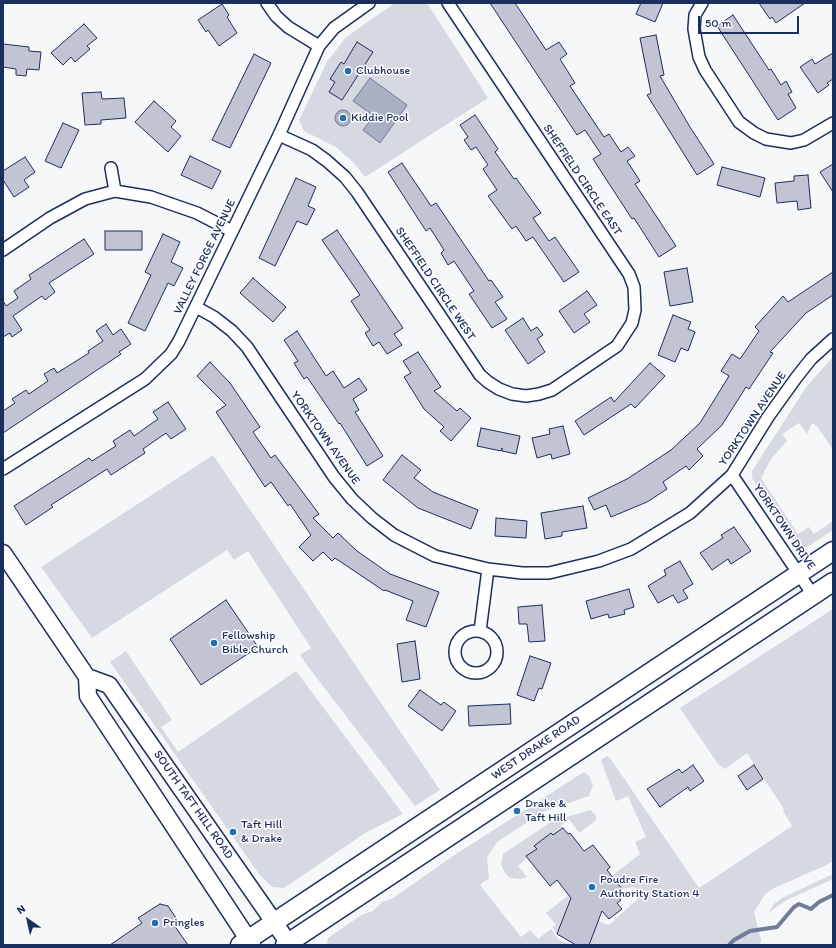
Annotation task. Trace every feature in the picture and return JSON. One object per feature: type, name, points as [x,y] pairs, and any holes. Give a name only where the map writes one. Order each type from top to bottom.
[{"type":"main road","name":"WEST DRAKE ROAD","points":[[247,943],[275,921],[833,551]]},
{"type":"main road","points":[[3,553],[87,678],[88,696],[247,943]]},
{"type":"main road","points":[[288,944],[833,582]]},
{"type":"main road","name":"SOUTH TAFT HILL ROAD","points":[[87,678],[109,685],[275,921],[288,944]]},
{"type":"street","points":[[267,3],[276,16],[288,27],[319,46]]},
{"type":"street","name":"VALLEY FORGE AVENUE","points":[[3,469],[145,379],[171,354],[180,341],[232,230],[279,135],[319,46],[334,28],[369,3]]},
{"type":"street","name":"SHEFFIELD CIRCLE EAST","points":[[448,3],[630,274],[635,297],[632,323],[617,346],[585,368]]},
{"type":"street","points":[[702,3],[695,15],[694,30],[699,57],[705,70],[739,122],[754,134],[766,139],[791,143],[804,140],[833,123]]},
{"type":"street","name":"SHEFFIELD CIRCLE WEST","points":[[279,135],[312,150],[345,177],[357,192],[480,375],[488,382],[512,394],[526,396],[552,390],[585,368]]},
{"type":"street","points":[[111,168],[115,191]]},
{"type":"street","points":[[3,250],[50,218],[86,199],[115,191],[152,197],[197,213],[232,230]]},
{"type":"street","name":"YORKTOWN AVENUE","points":[[196,307],[214,317],[232,331],[247,347],[334,477],[352,499],[372,518],[400,538],[435,556],[488,569],[522,573],[548,573],[599,561],[631,550],[690,513],[732,475],[768,417],[796,378],[811,360],[833,339]]},
{"type":"street","name":"YORKTOWN DRIVE","points":[[732,475],[813,595]]},
{"type":"street","points":[[480,631],[488,569]]},
{"type":"shaded area","points":[[395,3],[427,3],[488,98],[365,177],[354,163],[336,147],[304,131],[299,120],[327,62],[346,37]]},
{"type":"shaded area","points":[[833,357],[833,450],[817,426],[812,423],[807,434],[799,423],[782,434],[787,441],[771,459],[761,478],[798,534],[809,527],[814,534],[833,521],[833,530],[802,550],[797,548],[752,478],[752,471],[807,386]]},
{"type":"shaded area","points":[[213,455],[440,790],[415,806],[300,655],[311,648],[248,551],[234,560],[227,550],[92,638],[41,567]]},
{"type":"shaded area","points":[[833,609],[833,861],[774,888],[765,894],[754,912],[761,940],[760,945],[589,945],[598,921],[609,925],[642,895],[634,887],[622,889],[612,876],[640,854],[635,842],[646,837],[628,796],[616,801],[601,760],[607,756],[610,758],[699,888],[792,826],[783,811],[784,809],[747,753],[725,769],[718,764],[680,708]]},
{"type":"shaded area","points":[[126,651],[172,720],[161,727],[178,752],[296,671],[403,814],[365,833],[284,888],[272,887],[259,874],[110,662]]},
{"type":"shaded area","points":[[584,772],[589,776],[593,785],[589,796],[545,811],[497,842],[487,857],[489,878],[480,885],[521,937],[530,930],[538,939],[551,929],[559,940],[573,945],[327,945],[328,938],[363,914],[373,911],[382,902],[393,898],[453,856]]},
{"type":"shaded area","points":[[590,810],[596,815],[596,820],[579,833],[569,819],[561,825],[563,828],[553,835],[550,833],[535,846],[537,849],[518,866],[527,877],[521,879],[510,878],[505,873],[501,865],[503,854],[551,822]]},
{"type":"shaded area","points":[[833,874],[833,879],[787,900],[769,912],[774,904],[782,898]]},
{"type":"shaded area","points":[[569,895],[571,898],[557,934],[552,927],[556,925],[546,913]]},
{"type":"water","points":[[370,78],[407,105],[380,143],[363,130],[374,116],[353,101]]},
{"type":"water","name":"Kiddie Pool","points":[[340,110],[346,110],[351,115],[349,124],[346,126],[340,126],[335,121],[335,115]]},
{"type":"building","points":[[490,3],[515,3],[546,50],[559,42],[567,54],[560,59],[575,83],[570,86],[604,137],[609,134],[621,152],[628,147],[635,156],[627,161],[640,181],[635,184],[676,246],[659,257],[593,159],[601,154],[585,130],[577,135]]},
{"type":"building","points":[[641,3],[663,3],[655,22],[636,14]]},
{"type":"building","points":[[759,3],[805,3],[776,23],[772,17],[770,19]]},
{"type":"building","points":[[222,4],[229,15],[227,17],[237,33],[219,46],[208,30],[206,32],[198,20]]},
{"type":"building","points":[[733,15],[769,70],[771,69],[781,85],[786,81],[792,92],[788,94],[796,108],[778,120],[717,26]]},
{"type":"building","points":[[84,24],[97,38],[87,46],[90,49],[75,62],[71,57],[63,65],[51,53]]},
{"type":"building","points":[[656,35],[664,75],[660,76],[714,164],[697,175],[647,95],[651,93],[640,38]]},
{"type":"building","name":"Clubhouse","points":[[357,42],[373,52],[342,100],[329,92],[335,82],[330,79],[341,62],[344,64]]},
{"type":"building","points":[[3,44],[29,47],[29,51],[41,52],[39,70],[27,69],[26,76],[16,75],[16,69],[3,67]]},
{"type":"building","points":[[833,53],[833,79],[827,83],[829,85],[818,93],[800,67],[812,59],[815,64]]},
{"type":"building","points":[[254,54],[271,63],[230,148],[212,140]]},
{"type":"building","points":[[101,92],[102,99],[124,98],[126,118],[101,120],[101,124],[85,125],[82,93]]},
{"type":"building","points":[[154,101],[176,121],[171,127],[181,136],[168,152],[135,122]]},
{"type":"building","points":[[475,115],[498,149],[495,152],[541,213],[533,218],[549,241],[555,237],[579,272],[564,282],[533,237],[526,241],[516,226],[512,229],[488,196],[497,190],[483,169],[488,165],[476,147],[471,150],[464,140],[468,137],[460,125]]},
{"type":"building","points":[[63,123],[79,130],[61,168],[45,161]]},
{"type":"building","points":[[190,156],[221,171],[212,189],[181,175]]},
{"type":"building","points":[[25,157],[35,172],[24,180],[29,187],[14,197],[3,180],[3,171]]},
{"type":"building","points":[[402,163],[431,206],[436,203],[489,281],[491,280],[503,297],[495,302],[507,319],[492,328],[469,294],[474,291],[454,261],[448,265],[441,253],[444,250],[430,228],[426,231],[388,172]]},
{"type":"building","points":[[833,164],[833,192],[820,172]]},
{"type":"building","points":[[722,167],[765,178],[760,197],[717,185]]},
{"type":"building","points":[[808,175],[811,208],[798,210],[797,201],[777,203],[775,183],[794,181],[794,176]]},
{"type":"building","points":[[296,178],[316,187],[308,206],[315,209],[307,225],[297,221],[275,266],[259,258]]},
{"type":"building","points":[[337,230],[403,328],[394,334],[402,345],[387,354],[379,342],[373,346],[365,333],[370,330],[351,301],[360,295],[322,240]]},
{"type":"building","points":[[105,231],[142,231],[142,250],[105,250]]},
{"type":"building","points":[[163,234],[180,242],[171,262],[183,268],[174,286],[168,283],[145,331],[128,323],[151,275],[145,272]]},
{"type":"building","points":[[84,239],[94,254],[49,283],[55,292],[45,300],[42,296],[13,316],[22,330],[12,337],[10,333],[3,337],[3,301],[6,306],[18,298],[14,291],[31,279],[29,275]]},
{"type":"building","points":[[687,268],[693,302],[670,306],[664,272]]},
{"type":"building","points":[[833,272],[833,295],[806,313],[770,352],[773,353],[749,389],[746,387],[722,425],[697,449],[703,456],[689,470],[686,466],[663,482],[667,489],[647,502],[611,517],[606,505],[594,510],[588,498],[627,479],[671,450],[700,423],[729,376],[721,371],[732,354],[740,359],[759,331],[755,327],[783,296],[788,302]]},
{"type":"building","points":[[253,278],[286,307],[273,322],[240,293]]},
{"type":"building","points":[[587,291],[597,305],[584,314],[590,322],[574,333],[559,311]]},
{"type":"building","points":[[673,315],[691,322],[688,329],[695,332],[688,351],[681,348],[675,362],[658,355]]},
{"type":"building","points":[[523,318],[531,331],[537,327],[543,335],[537,339],[545,352],[528,364],[505,330]]},
{"type":"building","points":[[106,324],[113,335],[121,329],[131,344],[119,352],[121,354],[3,433],[3,411],[15,403],[12,399],[26,390],[29,394],[48,381],[44,374],[54,368],[57,373],[89,353],[88,351],[103,341],[96,331]]},
{"type":"building","points":[[297,331],[326,376],[333,371],[344,388],[359,378],[367,390],[353,399],[359,410],[355,412],[383,456],[367,466],[340,423],[339,424],[307,377],[304,379],[294,363],[298,361],[284,340]]},
{"type":"building","points":[[418,352],[441,387],[434,391],[457,411],[460,408],[471,418],[451,441],[440,431],[444,427],[424,409],[404,377],[411,373],[403,361]]},
{"type":"building","points":[[210,362],[230,383],[260,427],[253,432],[271,458],[275,455],[319,514],[313,518],[333,538],[338,533],[357,551],[390,574],[439,592],[426,627],[406,620],[413,601],[385,590],[384,591],[335,558],[332,561],[323,552],[313,561],[299,547],[311,535],[290,504],[288,506],[271,482],[265,487],[216,412],[226,405],[197,376]]},
{"type":"building","points":[[650,363],[665,376],[635,408],[631,404],[584,435],[575,421],[611,397],[614,402]]},
{"type":"building","points":[[168,402],[186,429],[171,439],[166,433],[143,449],[145,453],[111,475],[107,469],[51,505],[53,507],[26,525],[14,506],[89,458],[92,461],[116,446],[113,441],[130,430],[134,436],[158,419],[153,412]]},
{"type":"building","points":[[563,426],[570,454],[552,459],[551,454],[537,458],[532,438],[550,434],[549,429]]},
{"type":"building","points":[[481,428],[520,436],[516,454],[502,451],[502,448],[501,451],[477,446]]},
{"type":"building","points":[[402,455],[421,470],[414,478],[433,492],[478,510],[471,529],[418,508],[383,480]]},
{"type":"building","points":[[583,506],[587,528],[562,532],[562,536],[545,539],[541,513]]},
{"type":"building","points":[[496,518],[527,521],[526,538],[495,536]]},
{"type":"building","points":[[734,527],[751,551],[731,564],[728,559],[712,570],[700,553],[723,538],[721,535]]},
{"type":"building","points":[[680,561],[693,584],[683,590],[688,598],[678,603],[673,595],[658,603],[648,586],[666,575],[664,570]]},
{"type":"building","points":[[629,589],[634,607],[624,610],[625,614],[609,618],[608,614],[591,619],[586,601]]},
{"type":"building","name":"Fellowship Bible Church","points":[[226,600],[258,647],[201,685],[170,639]]},
{"type":"building","points":[[542,605],[545,641],[529,642],[527,624],[519,624],[518,607]]},
{"type":"building","points":[[415,641],[420,679],[402,682],[397,644]]},
{"type":"building","points":[[530,656],[551,663],[542,689],[539,688],[534,701],[517,695]]},
{"type":"building","points":[[420,690],[441,705],[444,702],[456,711],[442,731],[408,706]]},
{"type":"building","points":[[510,704],[511,724],[469,726],[468,706]]},
{"type":"building","points":[[693,765],[704,781],[690,791],[688,787],[660,807],[647,789],[679,769],[682,773]]},
{"type":"building","points":[[754,765],[763,779],[747,790],[738,776]]},
{"type":"building","name":"Poudre Fire Authority Station 4","points":[[563,828],[568,834],[570,833],[584,851],[593,845],[610,867],[607,870],[622,889],[616,894],[621,900],[617,903],[622,909],[609,919],[602,911],[589,945],[576,945],[557,934],[571,898],[557,880],[550,886],[526,856],[537,849],[534,846],[551,833],[553,835]]},
{"type":"building","points":[[160,904],[168,906],[176,918],[174,925],[188,945],[110,945],[142,923],[138,918]]},
{"type":"waterway","points":[[729,945],[734,940],[750,931],[777,927],[794,907],[799,904],[811,909],[819,902],[833,895]]},
{"type":"place","name":"Clubhouse","points":[[348,71]]},
{"type":"place","name":"Kiddie Pool","points":[[343,118]]},
{"type":"place","name":"Fellowship Bible Church","points":[[214,643]]},
{"type":"place","name":"Drake & Taft Hill","points":[[517,811]]},
{"type":"place","name":"Taft Hill & Drake","points":[[233,832]]},
{"type":"place","name":"Poudre Fire Authority Station 4","points":[[592,887]]},
{"type":"place","name":"Pringles","points":[[155,923]]}]
